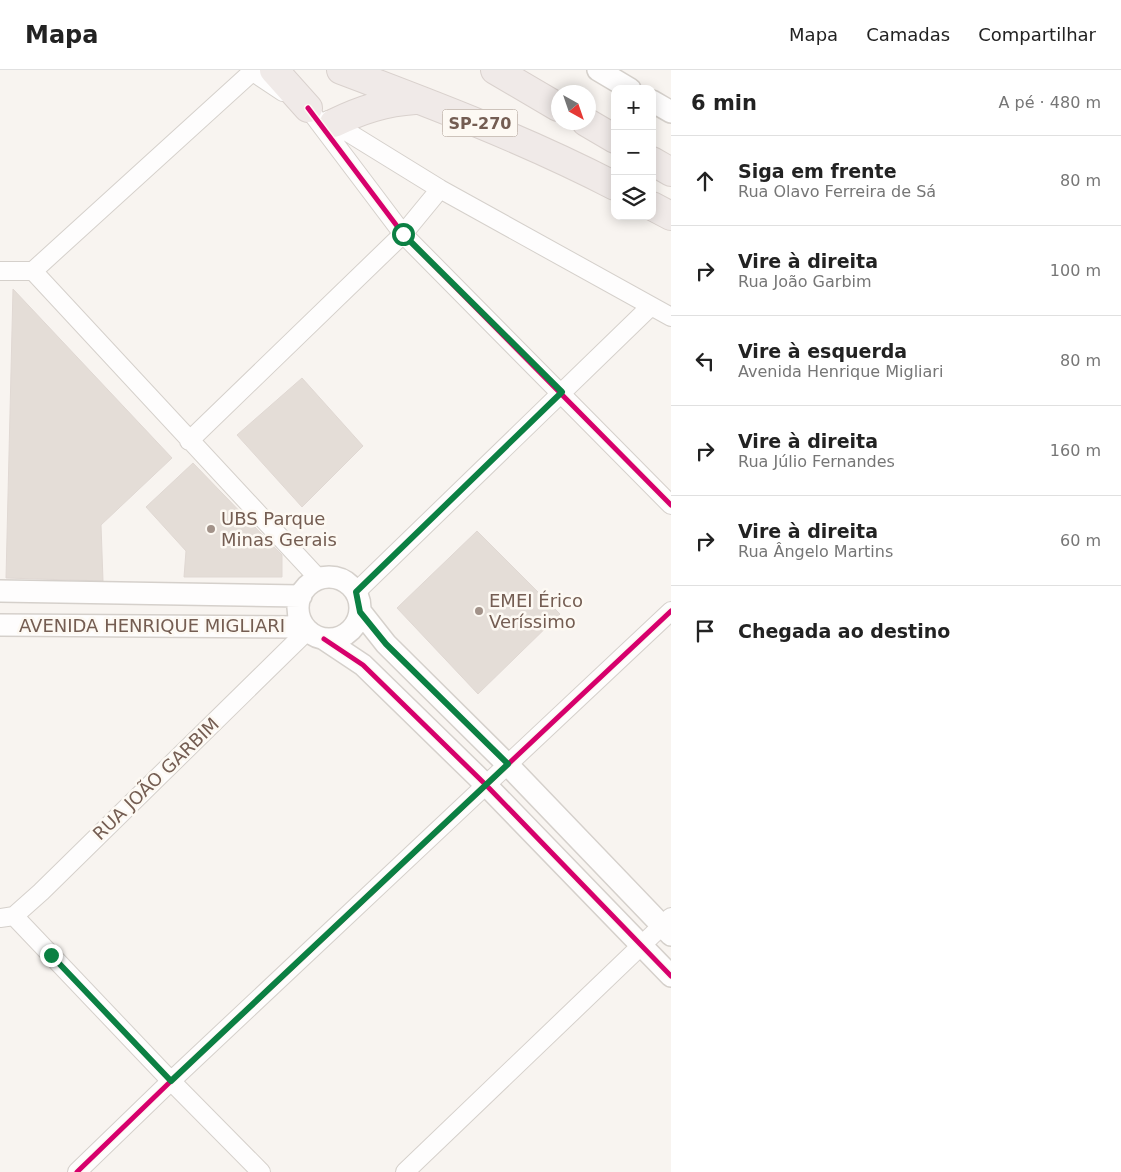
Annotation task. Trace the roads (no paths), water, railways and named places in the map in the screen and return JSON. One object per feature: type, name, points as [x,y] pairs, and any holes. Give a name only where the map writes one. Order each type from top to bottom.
[{"type":"highway","points":[[259,70],[308,108]]},
{"type":"highway","name":"SP-270","points":[[340,70],[421,100],[563,159],[611,184]]},
{"type":"highway","name":"SP-270","points":[[495,70],[551,103]]},
{"type":"highway","points":[[334,123],[360,110],[392,101],[421,100]]},
{"type":"highway","points":[[596,128],[611,138]]},
{"type":"highway","points":[[656,163],[671,172]]},
{"type":"highway","points":[[656,208],[671,216]]},
{"type":"street","points":[[0,271],[32,270],[259,70]]},
{"type":"street","points":[[598,70],[623,85]]},
{"type":"street","points":[[656,103],[671,112]]},
{"type":"street","points":[[308,108],[440,189],[671,317]]},
{"type":"street","points":[[308,108],[403,234],[562,392],[671,505]]},
{"type":"street","points":[[189,441],[403,234],[440,189]]},
{"type":"street","points":[[32,270],[189,441],[320,579]]},
{"type":"street","points":[[312,632],[343,636],[351,630],[358,602],[562,392],[651,306]]},
{"type":"street","points":[[405,1172],[642,945],[668,926],[386,644],[340,579],[320,579],[305,589],[301,596],[298,614],[312,632],[363,665],[486,785],[642,945],[671,976]]},
{"type":"street","name":"AVENIDA HENRIQUE MIGLIARI","points":[[0,591],[301,596]]},
{"type":"street","points":[[77,1172],[171,1081],[671,611]]},
{"type":"street","name":"AVENIDA HENRIQUE MIGLIARI","points":[[0,625],[312,632]]},
{"type":"street","name":"RUA JOÃO GARBIM","points":[[7,917],[312,632]]},
{"type":"street","points":[[7,917],[262,1172]]},
{"type":"place","name":"UBS Parque Minas Gerais","points":[[211,529]]},
{"type":"place","name":"EMEI Érico Veríssimo","points":[[479,611]]}]
